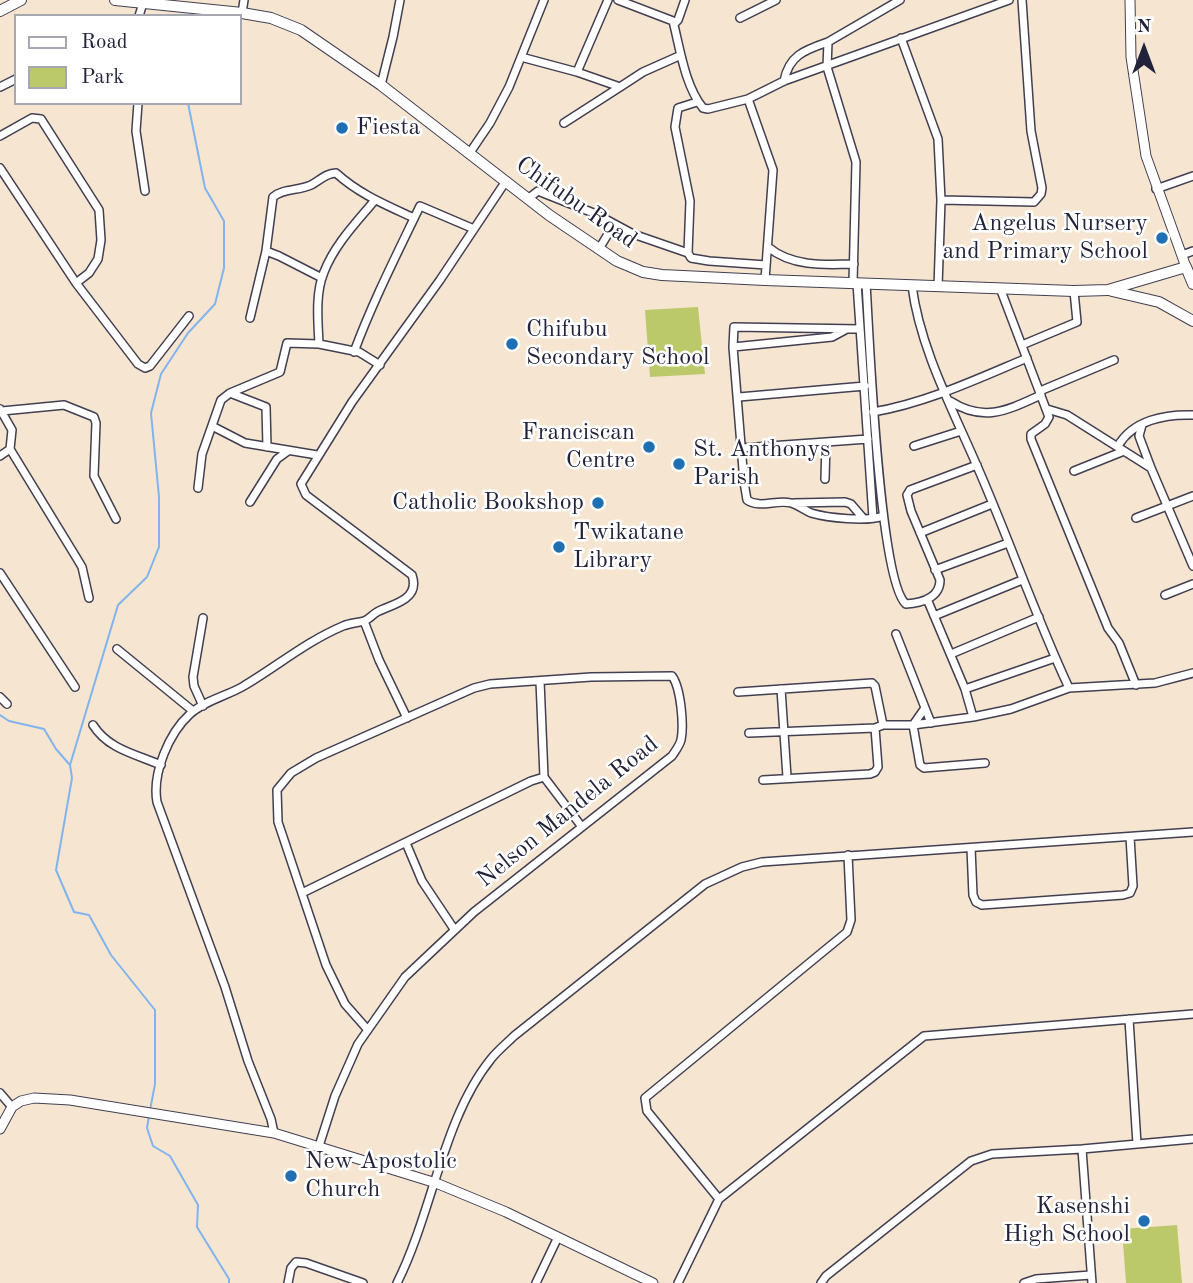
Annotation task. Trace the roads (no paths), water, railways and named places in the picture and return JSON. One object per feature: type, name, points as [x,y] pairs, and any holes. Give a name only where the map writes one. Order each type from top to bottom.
[{"type":"main road","points":[[0,11],[21,0]]},
{"type":"main road","name":"Chifubu Road","points":[[115,0],[242,13],[271,18],[301,30],[381,85],[549,215],[617,261],[643,272],[765,280],[1074,291],[1108,290],[1186,267]]},
{"type":"main road","points":[[1186,267],[1193,284]]},
{"type":"main road","points":[[1108,290],[1159,302],[1193,321]]},
{"type":"street","points":[[242,13],[244,0]]},
{"type":"street","points":[[381,85],[400,0]]},
{"type":"street","points":[[469,153],[490,123],[522,57],[544,0]]},
{"type":"street","points":[[577,72],[608,0]]},
{"type":"street","points":[[618,0],[670,19],[674,24],[680,56],[697,102],[708,109],[748,99],[784,81],[1009,0]]},
{"type":"street","points":[[674,24],[685,0]]},
{"type":"street","points":[[740,18],[776,0]]},
{"type":"street","points":[[784,81],[790,62],[802,52],[828,42],[900,0]]},
{"type":"street","points":[[941,200],[1034,202],[1041,194],[1031,131],[1022,0]]},
{"type":"street","points":[[1130,0],[1130,46],[1146,156],[1186,267]]},
{"type":"street","points":[[140,14],[143,3]]},
{"type":"street","points":[[901,38],[938,139],[941,200],[938,287]]},
{"type":"street","points":[[828,42],[827,66],[856,162],[854,264],[859,283],[871,412],[873,518]]},
{"type":"street","points":[[564,123],[643,72],[680,56]]},
{"type":"street","points":[[522,57],[620,87]]},
{"type":"street","points":[[748,99],[773,170],[765,280]]},
{"type":"street","points":[[697,102],[678,108],[675,121],[690,201],[688,253],[691,258],[709,261],[766,265]]},
{"type":"street","points":[[138,105],[137,143],[145,191]]},
{"type":"street","points":[[0,136],[32,118],[41,119],[98,206],[102,240],[98,259],[89,273],[75,282]]},
{"type":"street","points":[[0,168],[75,282],[138,364],[145,368],[150,366],[189,316]]},
{"type":"street","points":[[250,318],[266,251],[273,197],[279,192],[309,186],[331,173],[336,173],[355,189],[414,218]]},
{"type":"street","points":[[1156,189],[1193,176]]},
{"type":"street","points":[[274,1133],[225,987],[157,802],[156,789],[161,765],[171,739],[193,711],[240,688],[322,636],[345,625],[364,621],[411,593],[414,580],[407,569],[302,490],[300,484],[352,402],[506,181]]},
{"type":"street","points":[[529,198],[538,191],[596,214],[633,233],[688,253]]},
{"type":"street","points":[[319,344],[318,319],[322,278],[341,241],[375,200]]},
{"type":"street","points":[[549,215],[562,202]]},
{"type":"street","points":[[354,352],[368,314],[420,206],[474,229]]},
{"type":"street","points":[[599,249],[614,224]]},
{"type":"street","points":[[768,247],[777,255],[802,262],[854,264]]},
{"type":"street","points":[[266,251],[322,278]]},
{"type":"street","points":[[1182,255],[1193,251]]},
{"type":"street","points":[[859,283],[860,329],[867,362],[865,386],[871,412],[869,439],[897,592],[906,604],[927,599],[940,588],[940,580],[907,500],[910,491],[977,465]]},
{"type":"street","points":[[912,286],[921,333],[1069,688]]},
{"type":"street","points":[[1000,288],[1047,409],[1047,420],[1031,434],[1031,439],[1108,628],[1119,643],[1136,685]]},
{"type":"street","points":[[1022,345],[1077,322],[1074,291]]},
{"type":"street","points":[[860,329],[760,329],[738,326],[732,331],[747,500],[754,504],[845,502],[851,504],[863,518]]},
{"type":"street","points":[[733,347],[832,337],[845,330]]},
{"type":"street","points":[[198,488],[202,454],[220,400],[230,393],[280,372],[284,363],[285,347],[290,342],[319,344],[363,353],[380,365]]},
{"type":"street","points":[[871,412],[896,408],[946,392],[1027,358]]},
{"type":"street","points":[[950,400],[968,412],[1004,410],[1114,360]]},
{"type":"street","points":[[739,397],[865,386]]},
{"type":"street","points":[[230,393],[266,407],[267,447]]},
{"type":"street","points":[[0,456],[10,449],[13,435],[1,410],[33,410],[54,404],[64,405],[94,417],[94,476],[116,519]]},
{"type":"street","points":[[1047,409],[1068,415],[1151,468]]},
{"type":"street","points":[[1074,471],[1121,448],[1127,432],[1147,422],[1176,414],[1193,415]]},
{"type":"street","points":[[1142,425],[1139,436],[1193,566]]},
{"type":"street","points":[[212,426],[245,443],[317,455]]},
{"type":"street","points":[[914,446],[961,430]]},
{"type":"street","points":[[743,447],[869,439]]},
{"type":"street","points":[[825,479],[826,442]]},
{"type":"street","points":[[10,449],[82,567],[89,598]]},
{"type":"street","points":[[250,502],[277,459],[288,451]]},
{"type":"street","points":[[1136,519],[1193,496]]},
{"type":"street","points":[[791,503],[825,516],[883,516]]},
{"type":"street","points":[[920,533],[992,504]]},
{"type":"street","points":[[935,570],[1008,542]]},
{"type":"street","points":[[0,573],[75,687]]},
{"type":"street","points":[[934,616],[1022,580]]},
{"type":"street","points":[[1165,595],[1193,584]]},
{"type":"street","points":[[927,599],[965,689],[973,717]]},
{"type":"street","points":[[951,654],[1039,617]]},
{"type":"street","points":[[203,618],[193,677],[194,687],[203,706]]},
{"type":"street","points":[[364,621],[407,718]]},
{"type":"street","points":[[896,634],[931,723]]},
{"type":"street","points":[[117,649],[193,711]]},
{"type":"street","points":[[965,689],[1055,658]]},
{"type":"street","points":[[749,733],[931,723],[1011,709],[1069,688],[1165,682],[1193,673]]},
{"type":"street","name":"Nelson Mandela Road","points":[[319,1146],[344,1073],[367,1028],[405,977],[454,929],[672,756],[681,739],[678,686],[673,676],[490,684],[474,688],[316,758],[291,773],[282,782],[277,790],[278,822],[302,894],[331,976],[345,1004],[367,1028]]},
{"type":"street","points":[[540,681],[544,777],[582,827]]},
{"type":"street","points":[[738,692],[872,683],[875,686],[879,726],[878,767],[875,772],[763,780]]},
{"type":"street","points":[[781,689],[787,777]]},
{"type":"street","points":[[0,697],[7,704]]},
{"type":"street","points":[[925,708],[913,725],[920,765],[924,768],[985,763]]},
{"type":"street","points":[[93,725],[101,738],[116,747],[161,765]]},
{"type":"street","points":[[302,894],[544,777]]},
{"type":"street","points":[[397,1283],[465,1101],[491,1058],[514,1036],[705,884],[742,867],[762,862],[1193,832]]},
{"type":"street","points":[[971,849],[973,895],[976,902],[982,905],[1123,895],[1130,893],[1133,886],[1130,837]]},
{"type":"street","points":[[406,844],[422,881],[454,929]]},
{"type":"street","points":[[719,1199],[646,1111],[645,1098],[847,932],[851,920],[848,855]]},
{"type":"street","points":[[678,1283],[719,1199],[924,1036],[1193,1014]]},
{"type":"street","points":[[1129,1019],[1136,1144]]},
{"type":"street","points":[[0,1093],[12,1107]]},
{"type":"street","points":[[0,1129],[12,1107],[21,1101],[34,1098],[70,1100],[274,1133],[436,1183],[653,1283]]},
{"type":"street","points":[[821,1283],[971,1161],[992,1154],[1193,1139]]},
{"type":"street","points":[[1024,1283],[1036,1279],[1091,1279],[1082,1149]]},
{"type":"street","points":[[536,1283],[558,1237]]},
{"type":"street","points":[[288,1283],[291,1268],[296,1262],[363,1283]]},
{"type":"waterway","points":[[150,1110],[155,1084],[155,1010],[111,955],[89,915],[74,912],[56,870],[72,778],[70,765],[118,605],[147,577],[159,547],[159,497],[151,413],[161,374],[188,333],[215,304],[224,268],[224,221],[205,188],[188,105]]},
{"type":"waterway","points":[[0,715],[9,721],[44,729],[69,764]]},
{"type":"waterway","points":[[149,1116],[147,1128],[153,1146],[170,1156],[198,1205],[197,1227],[229,1283]]},
{"type":"place","name":"Fiesta","points":[[342,128]]},
{"type":"place","name":"Angelus Nursery and Primary School","points":[[1162,238]]},
{"type":"place","name":"Chifubu Secondary School","points":[[512,344]]},
{"type":"place","name":"Franciscan Centre","points":[[649,447]]},
{"type":"place","name":"St. Anthonys Parish","points":[[679,464]]},
{"type":"place","name":"Catholic Bookshop","points":[[598,503]]},
{"type":"place","name":"Twikatane Library","points":[[559,547]]},
{"type":"place","name":"New Apostolic Church","points":[[291,1176]]},
{"type":"place","name":"Kasenshi High School","points":[[1144,1221]]}]
